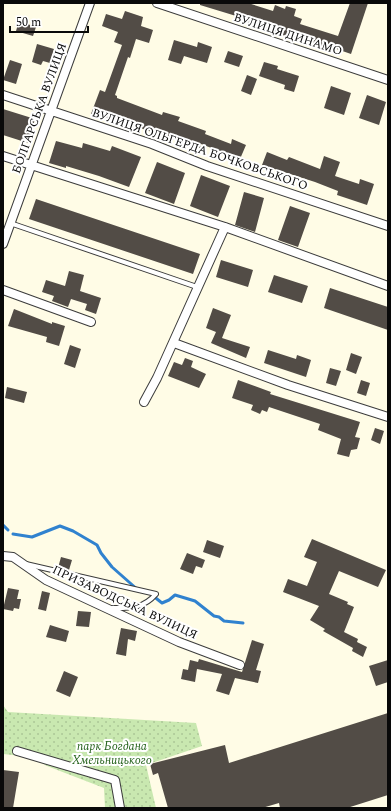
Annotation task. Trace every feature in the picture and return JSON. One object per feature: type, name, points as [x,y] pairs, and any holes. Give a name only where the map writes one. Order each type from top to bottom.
[{"type":"street","name":"БОЛГАРСЬКА ВУЛИЦЯ","points":[[3,244],[90,3]]},
{"type":"street","name":"ВУЛИЦЯ ДИНАМО","points":[[157,3],[388,80]]},
{"type":"street","name":"ВУЛИЦЯ ОЛЬГЕРДА БОЧКОВСЬКОГО","points":[[3,95],[51,109],[152,144],[207,166],[388,226]]},
{"type":"street","points":[[3,156],[225,227],[388,286]]},
{"type":"street","points":[[144,402],[158,378],[225,227]]},
{"type":"street","points":[[3,290],[91,322]]},
{"type":"street","points":[[174,342],[288,385],[388,417]]},
{"type":"street","name":"ПРИЗАВОДСЬКА ВУЛИЦЯ","points":[[3,556],[13,557],[46,580],[179,642],[240,665]]},
{"type":"street","points":[[17,751],[115,780],[120,808]]},
{"type":"lane","points":[[10,223],[198,287]]},
{"type":"lane","points":[[20,562],[156,594],[152,598],[129,609],[108,608]]},
{"type":"green space","name":"парк Богдана Хмельницького","points":[[3,705],[8,712],[196,723],[202,746],[146,765],[156,808],[105,808],[104,788],[47,766],[31,757],[3,754]]},
{"type":"building","points":[[200,3],[248,3],[273,11],[275,5],[285,9],[286,6],[296,9],[294,16],[302,19],[300,24],[338,36],[350,3],[368,3],[351,54],[328,46],[327,48],[312,42],[311,45],[299,41],[245,22],[246,19],[200,5]]},
{"type":"building","points":[[125,11],[143,17],[141,26],[153,30],[149,43],[136,39],[115,95],[117,98],[162,115],[163,112],[180,117],[178,121],[206,131],[205,134],[231,144],[232,139],[246,145],[240,159],[201,144],[200,148],[131,125],[132,122],[111,114],[109,120],[91,114],[100,90],[105,92],[122,45],[114,42],[118,32],[102,26],[106,14],[122,19]]},
{"type":"building","points":[[19,21],[36,27],[33,36],[16,31]]},
{"type":"building","points":[[174,40],[197,47],[198,42],[212,47],[207,63],[184,56],[181,64],[168,60]]},
{"type":"building","points":[[37,44],[54,49],[50,63],[43,61],[41,65],[32,62]]},
{"type":"building","points":[[228,51],[243,56],[239,67],[224,62]]},
{"type":"building","points":[[10,60],[22,64],[16,84],[3,80]]},
{"type":"building","points":[[264,62],[278,66],[277,69],[299,76],[294,92],[284,89],[285,85],[259,76]]},
{"type":"building","points":[[247,75],[257,79],[251,95],[241,91]]},
{"type":"building","points":[[331,86],[351,93],[344,115],[324,108]]},
{"type":"building","points":[[367,95],[386,102],[379,125],[359,118]]},
{"type":"building","points":[[3,109],[35,119],[28,143],[3,135]]},
{"type":"building","points":[[56,141],[82,148],[83,143],[110,151],[112,146],[141,157],[129,187],[66,166],[66,168],[49,163]]},
{"type":"building","points":[[267,152],[287,160],[289,157],[320,169],[324,156],[340,162],[335,176],[359,184],[360,179],[374,184],[367,205],[337,195],[338,191],[315,182],[262,165]]},
{"type":"building","points":[[157,162],[185,173],[174,204],[145,193]]},
{"type":"building","points":[[201,175],[230,186],[218,217],[190,206]]},
{"type":"building","points":[[244,192],[264,198],[255,232],[235,225]]},
{"type":"building","points":[[36,199],[200,254],[193,274],[29,219]]},
{"type":"building","points":[[290,206],[310,213],[298,247],[278,240]]},
{"type":"building","points":[[221,260],[253,270],[248,287],[216,277]]},
{"type":"building","points":[[69,271],[84,275],[80,291],[101,298],[96,314],[85,310],[87,304],[71,299],[68,307],[52,301],[54,296],[42,292],[46,280],[65,286]]},
{"type":"building","points":[[274,275],[308,286],[302,303],[268,292]]},
{"type":"building","points":[[330,288],[388,307],[388,330],[324,308]]},
{"type":"building","points":[[213,308],[231,315],[222,338],[250,347],[246,358],[211,343],[216,332],[206,328]]},
{"type":"building","points":[[14,309],[52,324],[52,322],[65,326],[59,346],[46,342],[47,337],[8,326]]},
{"type":"building","points":[[70,345],[81,349],[75,368],[64,364]]},
{"type":"building","points":[[268,350],[296,359],[297,355],[311,360],[306,377],[264,363]]},
{"type":"building","points":[[351,353],[362,357],[356,374],[346,370]]},
{"type":"building","points":[[185,358],[193,361],[191,367],[206,374],[199,388],[168,376],[174,362],[182,365]]},
{"type":"building","points":[[330,368],[341,371],[336,386],[326,383]]},
{"type":"building","points":[[238,380],[271,392],[270,394],[360,422],[355,437],[360,438],[357,449],[351,450],[349,457],[337,454],[341,439],[318,430],[320,424],[269,407],[267,412],[262,410],[260,414],[251,410],[253,405],[232,398]]},
{"type":"building","points":[[361,380],[370,383],[366,396],[357,393]]},
{"type":"building","points":[[7,387],[27,392],[24,403],[5,398]]},
{"type":"building","points":[[375,428],[384,431],[380,444],[371,440]]},
{"type":"building","points":[[312,539],[386,570],[378,587],[339,571],[329,594],[348,602],[347,604],[354,607],[344,632],[358,639],[357,642],[367,647],[363,657],[352,651],[353,648],[323,631],[325,629],[310,620],[319,606],[283,592],[288,579],[307,586],[317,562],[304,557]]},
{"type":"building","points":[[207,540],[224,546],[220,558],[203,552]]},
{"type":"building","points":[[187,553],[205,560],[202,568],[196,566],[193,574],[180,569]]},
{"type":"building","points":[[61,557],[72,560],[69,570],[58,568]]},
{"type":"building","points":[[8,588],[19,590],[17,599],[21,599],[19,609],[14,608],[13,611],[3,609]]},
{"type":"building","points":[[42,591],[50,593],[46,611],[38,609]]},
{"type":"building","points":[[78,611],[91,612],[89,627],[76,626]]},
{"type":"building","points":[[50,625],[69,631],[66,642],[46,637]]},
{"type":"building","points":[[121,628],[137,631],[135,641],[128,639],[126,656],[116,654]]},
{"type":"building","points":[[252,640],[264,644],[256,670],[261,671],[258,683],[235,678],[229,695],[216,691],[222,674],[197,669],[195,682],[181,679],[183,669],[188,670],[190,660],[198,662],[199,659],[242,672]]},
{"type":"building","points":[[388,660],[388,682],[376,686],[369,666]]},
{"type":"building","points":[[64,671],[78,677],[70,697],[56,691]]},
{"type":"building","points":[[388,713],[388,795],[347,808],[280,808],[279,803],[262,808],[168,808],[158,773],[153,775],[150,764],[225,745],[229,763]]},
{"type":"building","points":[[3,770],[19,772],[13,808],[3,808]]},
{"type":"waterway","points":[[3,525],[8,530]]},
{"type":"waterway","points":[[13,534],[32,537],[60,526],[73,531],[97,545],[101,553],[112,567],[138,590]]},
{"type":"waterway","points":[[152,595],[162,603],[175,595],[195,601],[214,616],[219,617],[224,621],[243,623]]}]
